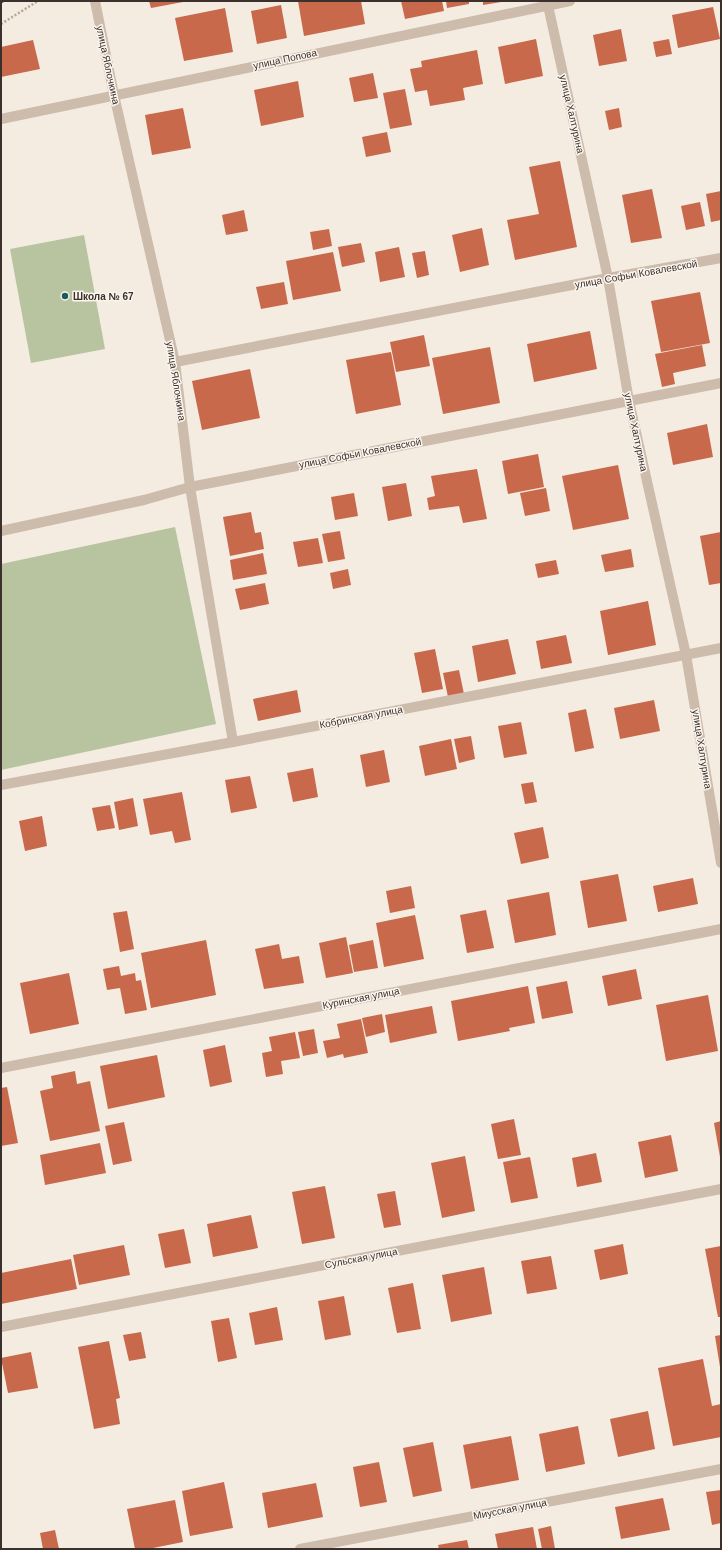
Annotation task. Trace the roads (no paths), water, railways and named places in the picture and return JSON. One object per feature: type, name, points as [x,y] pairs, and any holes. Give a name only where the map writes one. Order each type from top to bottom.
[{"type":"street","name":"улица Яблочкина","points":[[96,1],[114,94],[175,362],[190,487],[234,742]]},
{"type":"street","name":"улица Попова","points":[[1,119],[547,3],[570,1]]},
{"type":"street","name":"улица Халтурина","points":[[547,3],[608,278],[629,400],[686,655],[721,863]]},
{"type":"street","name":"улица Софьи Ковалевской","points":[[175,362],[608,278],[721,258]]},
{"type":"street","name":"улица Софьи Ковалевской","points":[[1,531],[144,500],[190,487],[721,383]]},
{"type":"street","name":"Кобринская улица","points":[[1,785],[234,742],[721,648]]},
{"type":"street","name":"Куринская улица","points":[[1,1068],[721,929]]},
{"type":"street","name":"Сульская улица","points":[[1,1327],[721,1190]]},
{"type":"street","name":"Миусская улица","points":[[300,1549],[721,1469]]},
{"type":"tram line","points":[[1,3],[5,1]]},
{"type":"place","name":"Школа № 67","points":[[65,296]]}]
